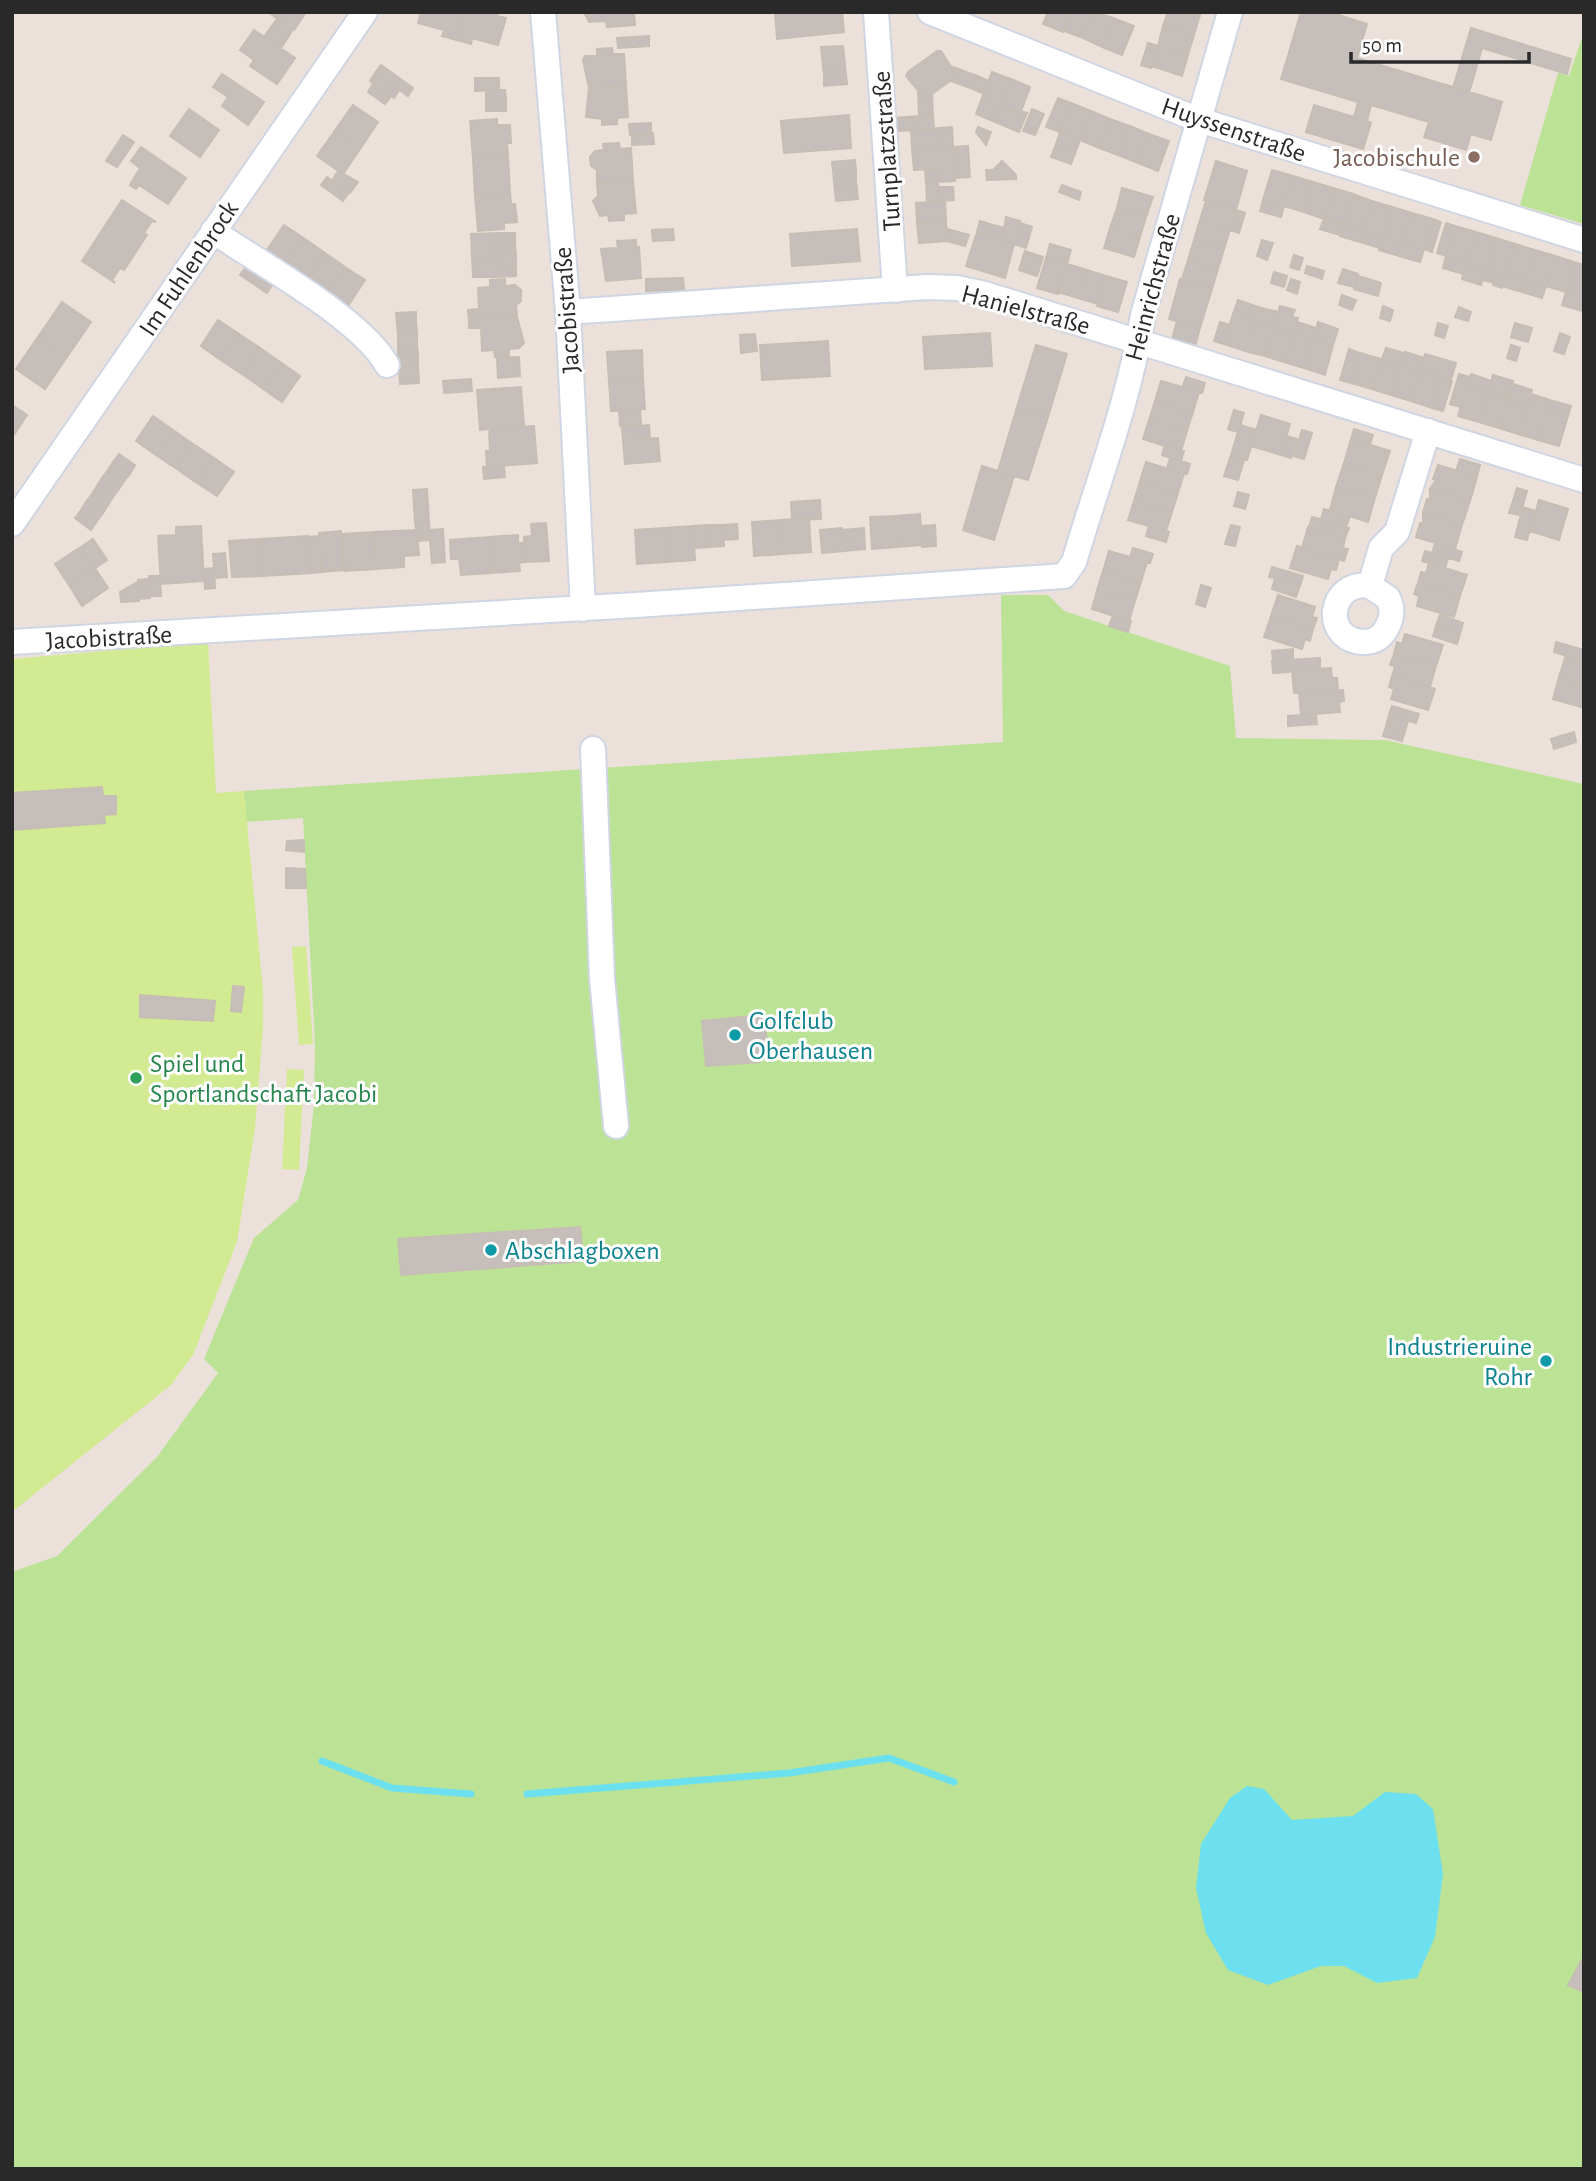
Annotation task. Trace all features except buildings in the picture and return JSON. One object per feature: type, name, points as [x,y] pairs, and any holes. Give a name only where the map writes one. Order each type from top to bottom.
[{"type":"street","name":"Im Fuhlenbrock","points":[[12,524],[365,12]]},
{"type":"street","name":"Jacobistraße","points":[[543,12],[568,312],[583,609]]},
{"type":"street","name":"Turnplatzstraße","points":[[876,12],[895,290]]},
{"type":"street","name":"Huyssenstraße","points":[[930,12],[1199,120],[1584,240]]},
{"type":"street","name":"Heinrichstraße","points":[[1074,562],[1139,342],[1143,315],[1230,12]]},
{"type":"street","points":[[213,231],[349,323],[377,347],[387,365]]},
{"type":"street","name":"Hanielstraße","points":[[568,312],[927,287],[966,290],[1584,480]]},
{"type":"street","points":[[1370,586],[1381,548],[1397,532],[1428,431]]},
{"type":"street","name":"Jacobistraße","points":[[12,642],[1058,578],[1071,570],[1074,562]]},
{"type":"street","points":[[593,749],[602,978],[616,1126]]},
{"type":"green space","points":[[1584,31],[1584,224],[1520,205],[1558,73],[1569,76]]},
{"type":"green space","points":[[1001,595],[1048,595],[1064,611],[1230,666],[1236,738],[1385,740],[1584,784],[1584,2169],[12,2169],[12,1572],[57,1556],[157,1457],[218,1373],[204,1359],[254,1238],[298,1200],[307,1168],[314,1105],[315,1045],[303,818],[245,822],[244,791],[1003,742]]},
{"type":"green space","name":"Spiel und Sportlandschaft Jacobi","points":[[208,642],[216,793],[244,791],[263,990],[263,1028],[255,1128],[237,1242],[193,1355],[171,1385],[12,1512],[12,659]]},
{"type":"green space","points":[[306,946],[313,1044],[299,1045],[292,947]]},
{"type":"green space","points":[[287,1069],[304,1070],[299,1170],[282,1169]]},
{"type":"water","points":[[1247,1786],[1264,1789],[1292,1820],[1353,1816],[1385,1792],[1416,1794],[1433,1809],[1443,1874],[1435,1937],[1417,1978],[1377,1983],[1344,1966],[1321,1966],[1268,1985],[1228,1970],[1206,1933],[1196,1888],[1201,1844],[1230,1798]]},
{"type":"waterway","points":[[527,1794],[789,1773],[889,1758],[954,1782]]},
{"type":"waterway","points":[[322,1761],[392,1788],[471,1794]]},
{"type":"place","name":"Jacobischule","points":[[1474,157]]},
{"type":"place","name":"Golfclub Oberhausen","points":[[735,1035]]},
{"type":"place","name":"Spiel und Sportlandschaft Jacobi","points":[[136,1078]]},
{"type":"place","name":"Abschlagboxen","points":[[491,1250]]},
{"type":"place","name":"Industrieruine Rohr","points":[[1546,1361]]}]
